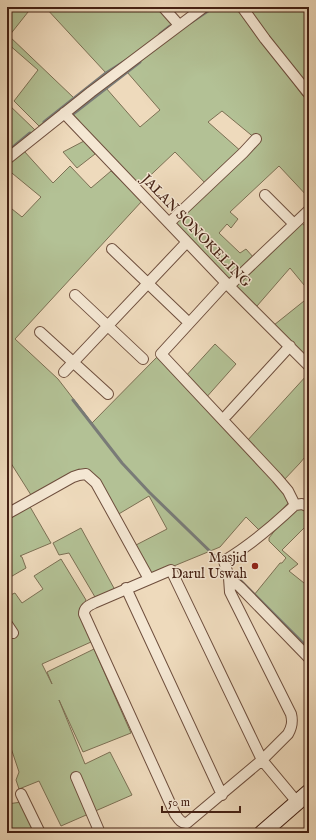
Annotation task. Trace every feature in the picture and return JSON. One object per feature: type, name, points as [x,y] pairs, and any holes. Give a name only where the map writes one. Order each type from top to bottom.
[{"type":"main road","points":[[262,833],[309,792]]},
{"type":"street","points":[[163,7],[179,25]]},
{"type":"street","points":[[7,159],[64,113],[204,7]]},
{"type":"street","points":[[242,7],[265,39],[309,94]]},
{"type":"street","name":"JALAN SONOKELING","points":[[64,113],[227,285],[308,362]]},
{"type":"street","points":[[169,223],[244,153],[256,139]]},
{"type":"street","points":[[265,195],[294,224]]},
{"type":"street","points":[[295,505],[288,491],[161,354],[227,285],[309,210]]},
{"type":"street","points":[[64,372],[187,242]]},
{"type":"street","points":[[112,249],[184,319]]},
{"type":"street","points":[[74,295],[144,359]]},
{"type":"street","points":[[40,332],[108,394]]},
{"type":"street","points":[[226,415],[290,346]]},
{"type":"street","points":[[7,514],[73,477],[79,474],[86,474],[96,484],[149,579]]},
{"type":"street","points":[[297,802],[262,760],[171,570],[87,606],[84,614],[175,814],[183,823],[186,823],[222,795],[262,760],[288,734],[291,729],[292,719],[230,592],[229,578],[224,561],[284,516],[295,505],[302,504],[309,507]]},
{"type":"street","points":[[229,578],[240,587],[309,658]]},
{"type":"street","points":[[126,588],[222,795]]},
{"type":"street","points":[[7,624],[13,633]]},
{"type":"street","points":[[76,777],[100,833]]},
{"type":"street","points":[[21,794],[40,833]]},
{"type":"green space","points":[[7,7],[32,7],[9,36],[74,98],[39,126],[14,101],[38,70],[7,43]]},
{"type":"green space","points":[[45,7],[158,7],[173,24],[136,54],[106,73]]},
{"type":"green space","points":[[214,7],[238,7],[303,96],[305,95],[309,100],[309,198],[279,166],[230,212],[238,219],[231,228],[227,224],[219,233],[240,253],[246,249],[254,258],[230,281],[175,223],[247,154],[256,139],[222,111],[208,122],[243,153],[208,186],[175,152],[137,188],[73,114],[106,88],[140,127],[160,110],[127,72],[171,37]]},
{"type":"green space","points":[[247,7],[309,7],[309,88]]},
{"type":"green space","points":[[7,103],[35,130],[7,152]]},
{"type":"green space","points":[[84,141],[95,154],[77,168],[63,152]]},
{"type":"green space","points":[[24,151],[53,183],[70,166],[91,188],[111,171],[142,201],[15,339],[58,379],[92,423],[158,356],[291,500],[261,532],[246,517],[220,547],[152,575],[136,545],[167,529],[149,496],[117,515],[95,477],[79,469],[31,495],[7,457],[7,205],[22,217],[41,197],[7,169],[7,165]]},
{"type":"green space","points":[[302,223],[309,231],[309,291],[290,268],[257,306],[232,287]]},
{"type":"green space","points":[[309,297],[309,356],[307,357],[274,325]]},
{"type":"green space","points":[[215,344],[236,364],[204,400],[184,378]]},
{"type":"green space","points":[[307,375],[309,377],[309,452],[283,481],[246,442]]},
{"type":"green space","points":[[29,505],[51,543],[20,556],[22,557],[26,568],[7,579],[7,517]]},
{"type":"green space","points":[[299,506],[309,514],[309,523],[282,550],[298,564],[289,571],[309,587],[309,653],[254,595],[280,563],[282,563],[286,558],[269,541],[269,538],[283,520]]},
{"type":"green space","points":[[81,528],[115,590],[95,597],[69,553],[59,555],[53,543]]},
{"type":"green space","points":[[61,559],[86,600],[79,612],[91,642],[42,664],[52,684],[47,672],[94,649],[131,733],[83,752],[59,700],[85,764],[110,752],[132,795],[61,826],[39,781],[19,789],[16,780],[19,772],[7,736],[7,594],[8,596],[15,593],[22,603],[43,589],[34,576]]},
{"type":"green space","points":[[22,802],[35,829],[28,833],[7,833],[7,804]]},
{"type":"waterway","points":[[190,23],[214,7]]},
{"type":"waterway","points":[[160,34],[170,26]]},
{"type":"waterway","points":[[44,122],[106,73],[125,61]]},
{"type":"waterway","points":[[73,114],[140,62]]},
{"type":"waterway","points":[[7,152],[30,133]]},
{"type":"waterway","points":[[73,400],[122,463],[149,492],[221,562]]},
{"type":"waterway","points":[[235,575],[309,649]]},
{"type":"place","name":"Masjid Darul Uswah","points":[[255,566]]}]
